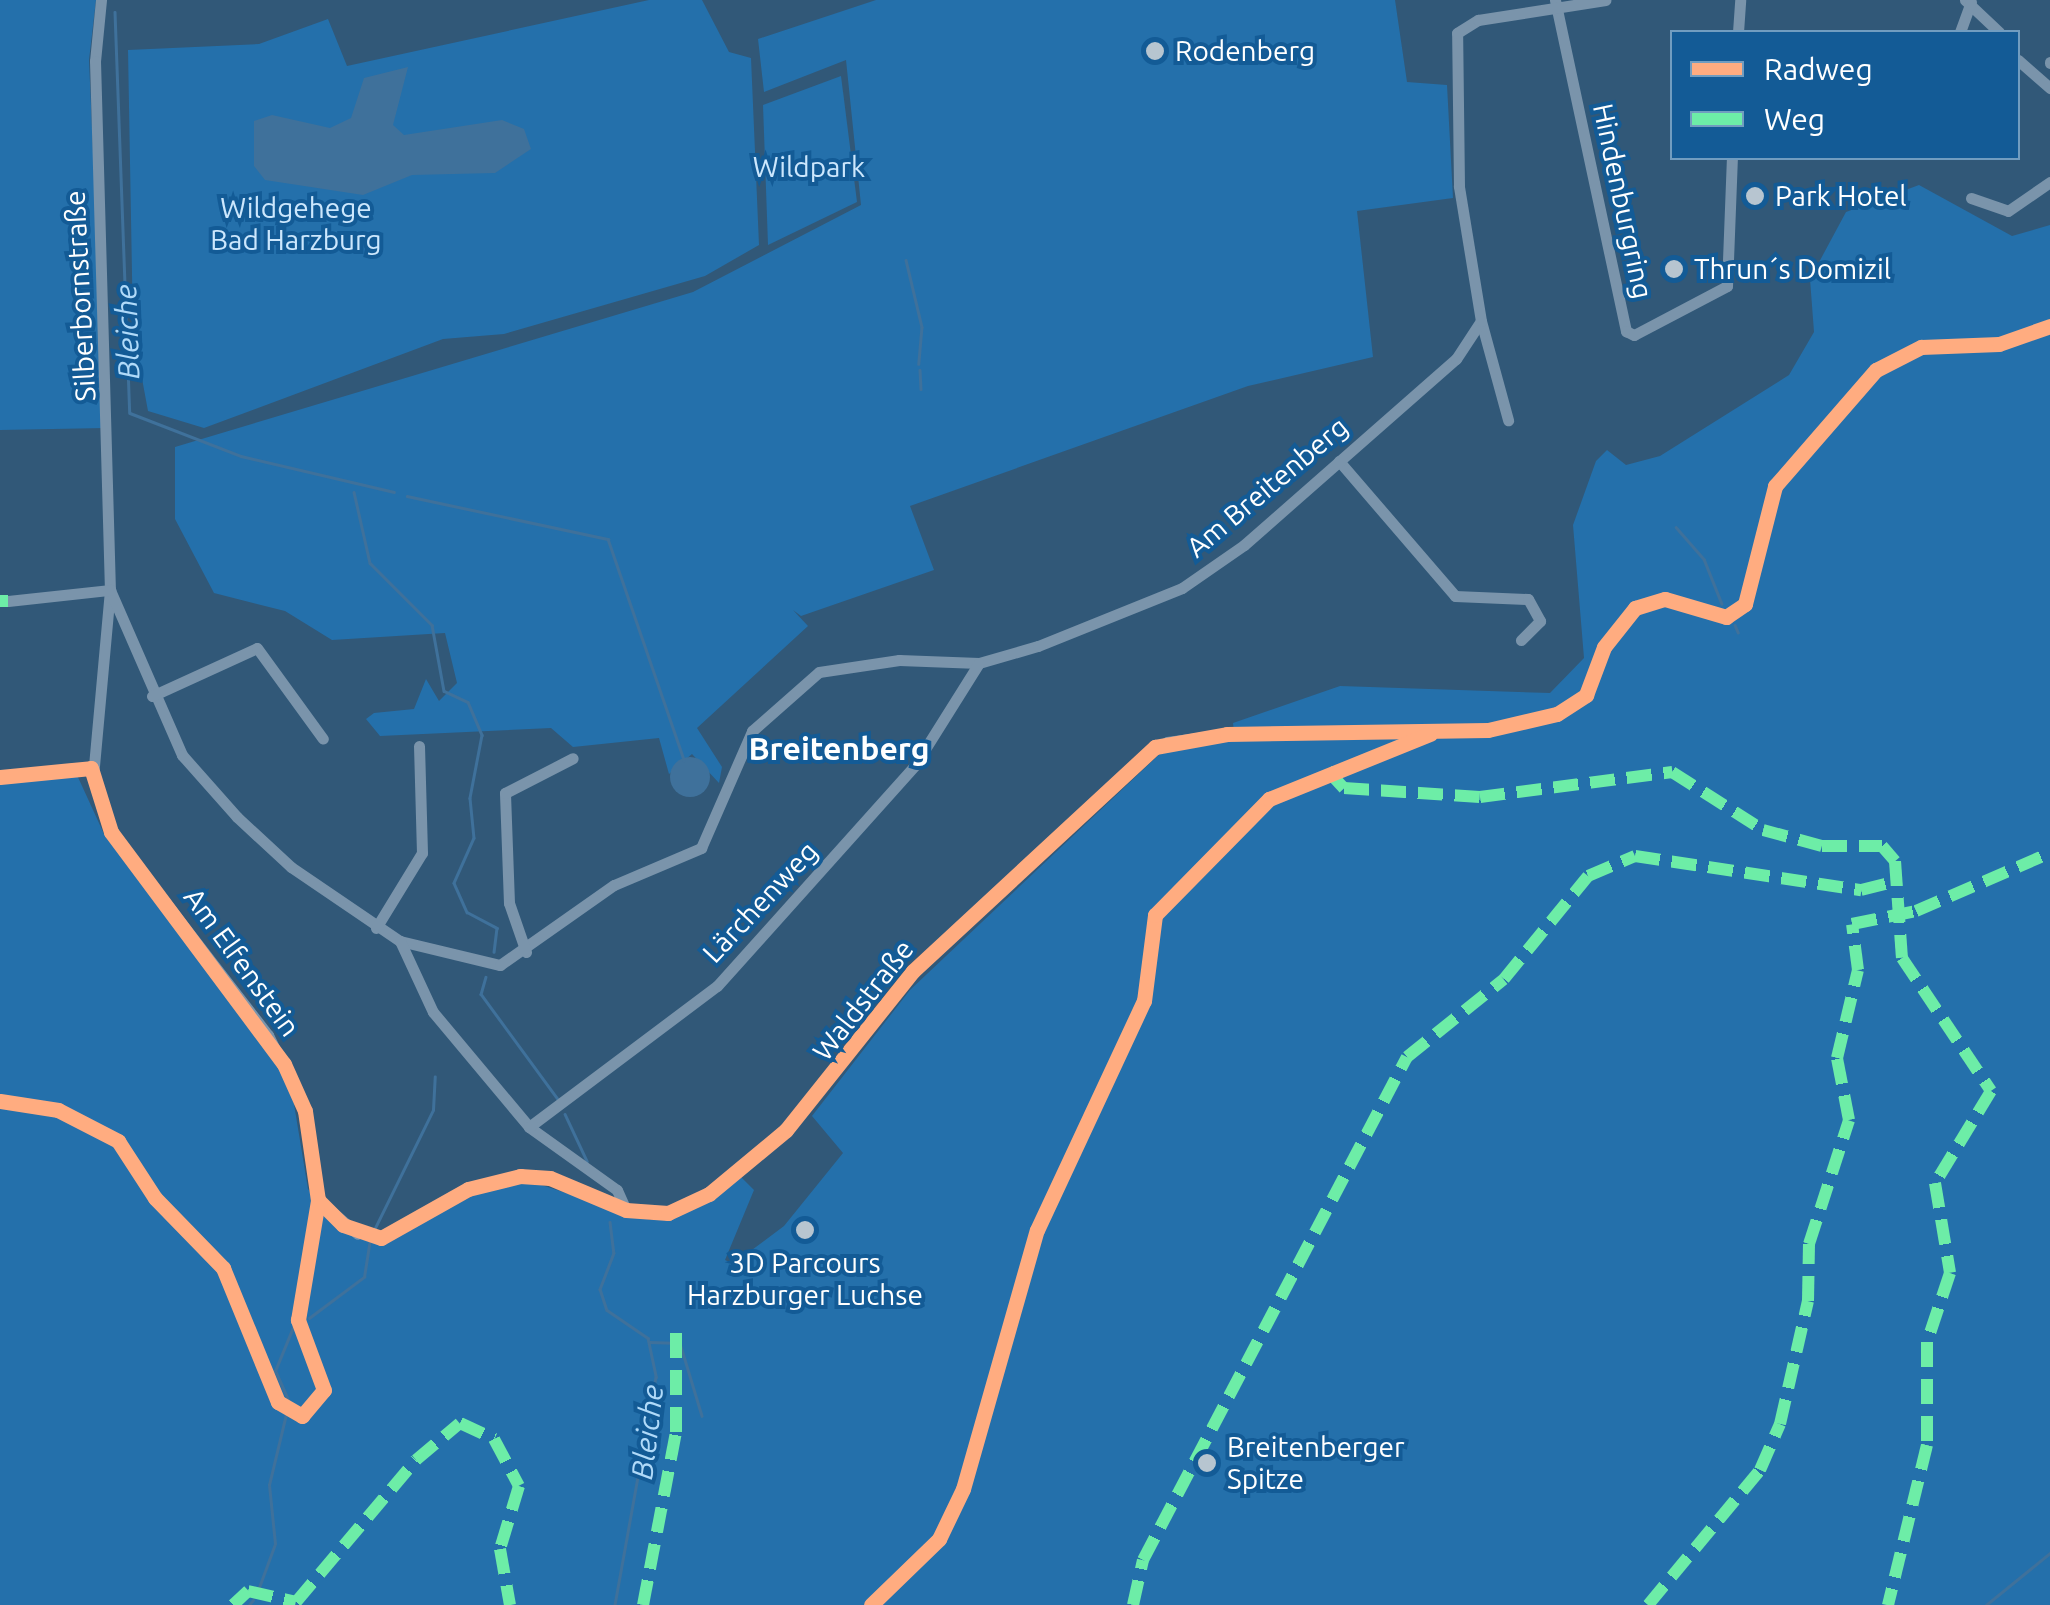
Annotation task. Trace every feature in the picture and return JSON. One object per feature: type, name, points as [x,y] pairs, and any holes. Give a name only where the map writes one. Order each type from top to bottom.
[{"type":"street","name":"Silberbornstraße","points":[[101,0],[95,80],[110,590]]},
{"type":"street","points":[[1508,420],[1481,321],[1459,186],[1452,45],[1478,20],[1556,4],[1605,0]]},
{"type":"street","points":[[1738,30],[1740,0]]},
{"type":"street","points":[[1961,30],[1968,1]]},
{"type":"street","points":[[1968,1],[1997,30]]},
{"type":"street","name":"Hindenburgring","points":[[1556,4],[1626,331],[1727,286],[1732,160]]},
{"type":"street","points":[[2020,62],[2050,88]]},
{"type":"street","points":[[1971,198],[2008,211],[2050,182]]},
{"type":"street","name":"Am Breitenberg","points":[[110,590],[152,696],[207,788],[291,867],[376,928],[400,941],[484,966],[526,952],[614,886],[701,848],[759,722],[819,672],[979,663],[1182,588],[1339,462],[1456,359],[1481,321]]},
{"type":"street","points":[[1339,462],[1455,596],[1528,599],[1540,621],[1521,640]]},
{"type":"street","points":[[8,601],[110,590]]},
{"type":"street","name":"Am Elfenstein","points":[[110,590],[91,768],[110,832],[284,1064],[305,1111],[318,1200],[358,1234]]},
{"type":"street","points":[[152,696],[257,648],[323,738]]},
{"type":"street","name":"Lärchenweg","points":[[529,1127],[718,986],[915,765],[979,663]]},
{"type":"street","name":"Waldstraße","points":[[529,1127],[617,1190],[626,1210],[668,1212],[709,1194],[818,1096],[972,911],[1077,827],[1144,756],[1167,742],[1226,734]]},
{"type":"street","points":[[376,928],[422,852],[419,746]]},
{"type":"street","points":[[526,952],[509,903],[505,793],[573,758]]},
{"type":"street","points":[[0,777],[91,768]]},
{"type":"street","points":[[400,941],[432,1012],[529,1127]]},
{"type":"green space","points":[[0,0],[96,0],[89,60],[105,428],[0,430]]},
{"type":"green space","name":"Wildgehege Bad Harzburg","points":[[649,0],[702,0],[729,52],[751,58],[759,245],[705,276],[504,334],[443,339],[204,428],[148,411],[133,330],[128,50],[259,44],[328,19],[347,66]]},
{"type":"green space","points":[[876,0],[1395,0],[1407,82],[1447,85],[1453,198],[1357,211],[1373,357],[1248,386],[910,506],[934,570],[801,616],[793,610],[808,626],[697,728],[722,767],[719,783],[692,754],[669,774],[659,738],[573,747],[551,728],[380,736],[366,719],[374,713],[414,709],[426,679],[439,701],[457,683],[445,633],[332,640],[285,611],[214,593],[175,519],[175,447],[693,292],[861,205],[846,60],[764,92],[758,39]]},
{"type":"green space","name":"Wildpark","points":[[841,76],[857,202],[768,245],[763,105]]},
{"type":"green space","points":[[1919,185],[2012,236],[2050,225],[2050,1605],[0,1605],[0,782],[77,775],[104,834],[262,1037],[292,1092],[308,1189],[339,1228],[379,1244],[490,1187],[529,1181],[650,1220],[739,1175],[754,1190],[725,1260],[733,1264],[784,1226],[843,1153],[812,1116],[910,990],[1165,749],[1235,741],[1233,723],[1340,686],[1550,693],[1584,658],[1573,525],[1596,461],[1607,450],[1626,465],[1660,456],[1789,375],[1814,332],[1810,279],[1846,212]]},
{"type":"shaded area","points":[[408,67],[393,125],[404,135],[502,120],[524,129],[531,149],[495,173],[412,175],[363,195],[265,180],[254,166],[254,121],[272,115],[330,128],[351,118],[364,78]]},
{"type":"shaded area","points":[[690,757],[704,763],[710,777],[704,791],[690,797],[676,791],[670,777],[676,763]]},
{"type":"waterway","name":"Bleiche","points":[[115,12],[130,413],[241,456],[394,492]]},
{"type":"waterway","points":[[906,260],[922,327],[919,364]]},
{"type":"waterway","points":[[920,370],[921,389]]},
{"type":"waterway","name":"Bleiche","points":[[354,492],[370,563],[432,625],[444,691],[468,702],[482,735],[470,798],[474,838],[454,883],[467,912],[497,928],[494,952]]},
{"type":"waterway","points":[[407,496],[608,539],[684,760]]},
{"type":"waterway","points":[[1676,527],[1704,559],[1722,604]]},
{"type":"waterway","points":[[1735,625],[1738,632]]},
{"type":"waterway","name":"Bleiche","points":[[486,977],[481,994],[557,1098]]},
{"type":"waterway","points":[[372,1234],[433,1110],[435,1077]]},
{"type":"waterway","name":"Bleiche","points":[[565,1114],[587,1161]]},
{"type":"waterway","name":"Bleiche","points":[[610,1222],[614,1253],[600,1289],[607,1310],[648,1338],[656,1377],[615,1605]]},
{"type":"waterway","points":[[309,1318],[364,1277],[370,1240]]},
{"type":"waterway","points":[[257,1593],[275,1544],[269,1485],[289,1402],[275,1371],[294,1325]]},
{"type":"waterway","points":[[650,1342],[680,1343],[702,1416]]},
{"type":"waterway","points":[[1986,1605],[2050,1553]]},
{"type":"waterway","points":[[249,1605],[253,1600]]},
{"type":"marked path","points":[[0,601],[8,601]]},
{"type":"marked path","points":[[1327,770],[1344,788],[1480,797],[1672,772],[1763,830],[1822,846],[1882,846],[1895,861],[1902,958],[1991,1091],[1935,1183],[1950,1273],[1927,1342],[1927,1445],[1888,1605]]},
{"type":"marked path","points":[[1648,1605],[1760,1470],[1780,1424],[1808,1301],[1809,1244],[1849,1120],[1837,1058],[1858,970],[1852,924],[1916,911],[2050,853]]},
{"type":"marked path","points":[[1133,1605],[1143,1560],[1407,1057],[1504,979],[1588,876],[1635,856],[1861,890],[1892,882]]},
{"type":"marked path","points":[[643,1605],[676,1432],[676,1332]]},
{"type":"marked path","points":[[233,1605],[248,1591],[296,1602],[416,1460],[460,1423],[494,1439],[519,1486],[500,1549],[510,1605]]},
{"type":"cycle path","points":[[0,777],[91,768],[111,832],[284,1064],[305,1111],[318,1200],[343,1225],[381,1238],[468,1189],[520,1176],[550,1178],[626,1210],[668,1213],[709,1194],[786,1130],[913,971],[1155,747],[1227,734],[1488,730],[1557,714],[1586,695],[1604,647],[1635,608],[1665,599],[1726,617],[1745,604],[1775,486],[1876,370],[1921,347],[1999,344],[2050,326]]},
{"type":"cycle path","points":[[871,1605],[939,1539],[963,1489],[1037,1230],[1144,1001],[1155,915],[1269,799],[1430,734]]},
{"type":"cycle path","points":[[0,1101],[58,1110],[118,1141],[155,1198],[223,1268],[278,1402],[302,1416],[324,1390],[298,1320],[318,1200]]},
{"type":"place","name":"Rodenberg","points":[[1155,51]]},
{"type":"place","name":"Park Hotel","points":[[1755,196]]},
{"type":"place","name":"Thrun´s Domizil","points":[[1674,269]]},
{"type":"place","name":"3D Parcours Harzburger Luchse","points":[[805,1230]]},
{"type":"place","name":"Breitenberger Spitze","points":[[1207,1463]]},
{"type":"district","name":"Breitenberg","points":[[839,748]]}]
